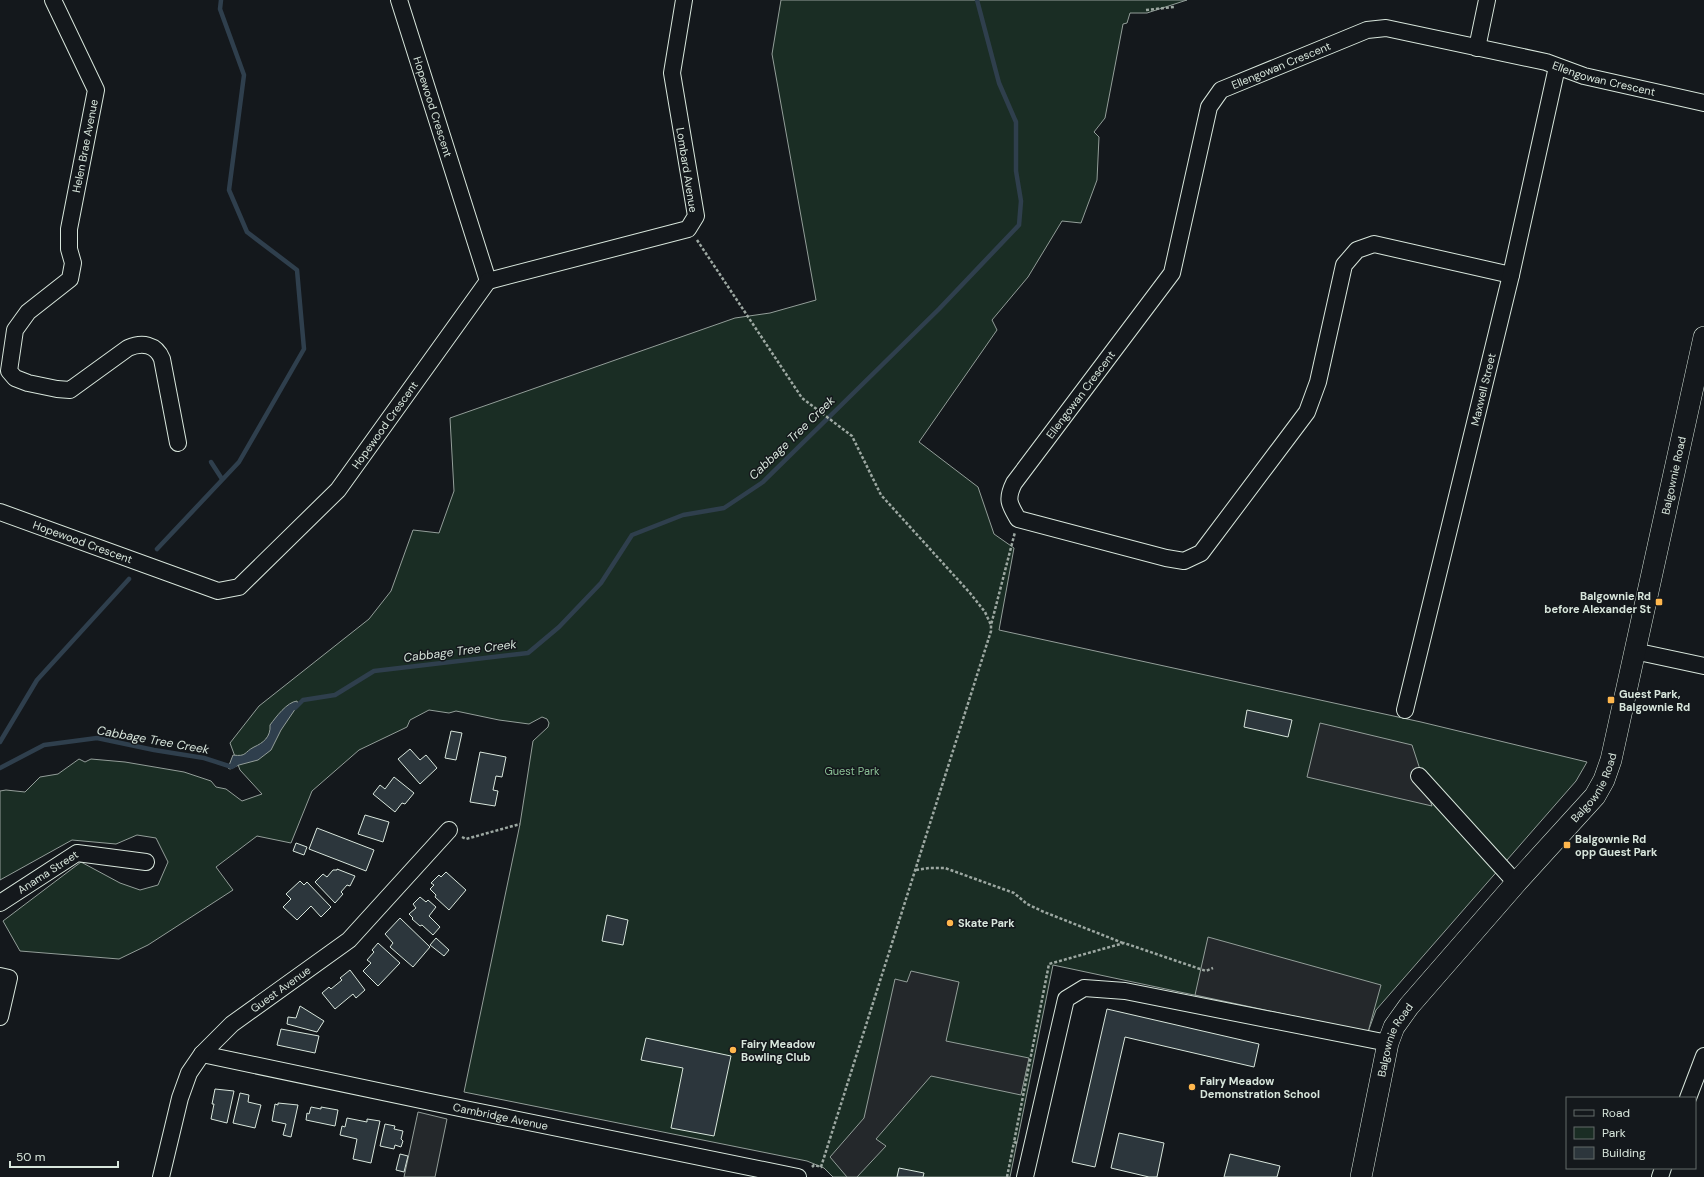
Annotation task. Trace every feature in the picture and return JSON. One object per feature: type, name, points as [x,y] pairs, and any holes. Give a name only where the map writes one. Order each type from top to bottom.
[{"type":"main road","name":"Balgownie Road","points":[[1361,1177],[1388,1043],[1394,1027],[1409,1006],[1516,883],[1595,796],[1604,780],[1611,760],[1704,337]]},
{"type":"street","name":"Helen Brae Avenue","points":[[53,0],[96,90],[69,229],[70,248],[73,263],[70,279],[28,312],[15,330],[9,371],[16,378],[28,383],[70,390],[128,348],[139,345],[151,346],[157,350],[162,359],[178,443]]},
{"type":"street","name":"Hopewood Crescent","points":[[0,512],[218,590],[239,587],[338,490],[488,281],[399,0]]},
{"type":"street","name":"Lombard Avenue","points":[[488,281],[688,228],[696,216],[672,72],[684,0]]},
{"type":"street","points":[[1477,48],[1487,0]]},
{"type":"street","name":"Ellengowan Crescent","points":[[1018,519],[1011,506],[1008,494],[1014,483],[1172,273],[1209,107],[1221,90],[1367,30],[1386,28],[1546,62],[1584,76],[1704,103]]},
{"type":"street","name":"Maxwell Street","points":[[1405,710],[1511,275],[1557,67]]},
{"type":"street","points":[[1018,519],[1166,558],[1184,561],[1201,553],[1307,412],[1318,382],[1344,265],[1357,250],[1374,244],[1511,275]]},
{"type":"street","points":[[1634,651],[1704,666]]},
{"type":"street","points":[[1419,776],[1516,883]]},
{"type":"street","name":"Guest Avenue","points":[[161,1177],[180,1098],[189,1073],[202,1054],[232,1024],[349,940],[449,830]]},
{"type":"street","name":"Anama Street","points":[[0,903],[77,852],[146,862]]},
{"type":"street","points":[[0,976],[9,978],[0,1017]]},
{"type":"street","points":[[1025,1177],[1066,1000],[1084,988],[1125,991],[1388,1043]]},
{"type":"street","name":"Cambridge Avenue","points":[[202,1054],[798,1177]]},
{"type":"street","points":[[1688,1097],[1704,1056]]},
{"type":"path","points":[[1146,10],[1174,7]]},
{"type":"path","points":[[688,228],[711,260],[802,398],[852,436],[881,496],[970,593],[985,612],[991,625]]},
{"type":"path","points":[[812,1167],[814,1164],[821,1167],[916,870],[991,631],[991,625],[1018,519]]},
{"type":"path","points":[[449,830],[466,839],[520,824]]},
{"type":"path","points":[[916,870],[945,868],[1014,893],[1027,904],[1044,912],[1124,943],[1206,971],[1213,968]]},
{"type":"path","points":[[1007,1177],[1016,1142],[1049,964],[1124,943]]},
{"type":"green space","name":"Guest Park","points":[[781,0],[1187,0],[1147,13],[1130,13],[1127,23],[1123,24],[1105,118],[1094,132],[1099,137],[1097,180],[1081,223],[1062,221],[1028,277],[992,320],[997,330],[919,442],[978,487],[994,534],[1014,548],[999,630],[1421,722],[1587,762],[1576,781],[1376,1010],[1368,1032],[1053,965],[1010,1177],[833,1177],[824,1168],[807,1161],[464,1092],[520,824],[533,741],[548,727],[549,723],[547,719],[542,717],[529,724],[499,720],[456,711],[449,713],[429,710],[410,720],[407,727],[359,750],[312,791],[291,843],[257,836],[216,867],[233,890],[148,945],[119,959],[20,951],[3,921],[81,862],[120,883],[140,890],[158,885],[168,862],[156,838],[137,835],[116,844],[72,840],[0,880],[0,791],[6,790],[25,792],[40,777],[58,774],[79,759],[85,762],[91,759],[125,762],[184,772],[211,781],[216,787],[226,789],[242,801],[262,794],[240,770],[230,743],[259,706],[369,619],[391,591],[413,530],[439,533],[454,491],[450,418],[735,318],[770,313],[816,300],[772,54]]},
{"type":"shaded area","points":[[1320,723],[1412,745],[1432,806],[1307,777]]},
{"type":"shaded area","points":[[1208,937],[1381,985],[1368,1032],[1195,995]]},
{"type":"shaded area","points":[[911,971],[959,982],[946,1041],[1029,1058],[1021,1095],[931,1076],[876,1139],[886,1146],[857,1177],[847,1177],[830,1157],[864,1118],[895,979],[907,982]]},
{"type":"shaded area","points":[[418,1112],[447,1119],[435,1177],[404,1177]]},
{"type":"water","name":"Cabbage Tree Creek","points":[[297,701],[298,705],[281,730],[271,750],[258,760],[230,769],[228,768],[233,755],[243,755],[266,739],[269,733],[270,725],[289,704]]},
{"type":"building","points":[[1247,710],[1292,720],[1288,737],[1244,727]]},
{"type":"building","points":[[451,731],[462,733],[456,760],[445,758]]},
{"type":"building","points":[[410,749],[420,760],[426,755],[437,768],[420,784],[398,759]]},
{"type":"building","points":[[480,752],[506,757],[502,777],[496,776],[493,790],[498,791],[495,806],[470,802]]},
{"type":"building","points":[[394,777],[414,793],[405,804],[402,803],[395,812],[373,794],[380,785],[385,789]]},
{"type":"building","points":[[365,815],[389,822],[383,842],[358,834]]},
{"type":"building","points":[[317,828],[374,850],[366,871],[309,849]]},
{"type":"building","points":[[296,843],[307,847],[304,855],[293,851]]},
{"type":"building","points":[[337,869],[355,876],[350,886],[347,885],[341,892],[343,894],[335,903],[315,882],[323,874],[327,877],[333,870]]},
{"type":"building","points":[[446,872],[466,890],[449,910],[435,897],[436,895],[430,889],[434,885],[431,883],[439,875],[441,877]]},
{"type":"building","points":[[300,881],[304,885],[307,882],[331,907],[321,917],[311,906],[297,920],[283,907],[291,899],[286,894]]},
{"type":"building","points":[[420,897],[426,902],[428,900],[436,907],[429,916],[440,927],[433,935],[422,925],[420,926],[412,919],[413,918],[409,914],[416,908],[413,904]]},
{"type":"building","points":[[607,915],[628,920],[623,945],[602,941]]},
{"type":"building","points":[[400,918],[430,947],[413,967],[390,947],[393,943],[385,934]]},
{"type":"building","points":[[436,938],[449,950],[444,956],[430,945]]},
{"type":"building","points":[[378,943],[400,963],[378,986],[363,971],[371,963],[367,960],[374,952],[372,950]]},
{"type":"building","points":[[350,970],[365,990],[356,998],[353,994],[335,1009],[322,993],[329,987],[331,989],[342,980],[340,978]]},
{"type":"building","points":[[300,1006],[324,1021],[317,1032],[287,1024],[288,1017],[296,1018]]},
{"type":"building","points":[[1107,1009],[1259,1044],[1254,1067],[1125,1037],[1095,1167],[1072,1162]]},
{"type":"building","points":[[281,1029],[319,1036],[315,1053],[277,1045]]},
{"type":"building","points":[[646,1038],[731,1056],[714,1136],[671,1128],[683,1068],[641,1060]]},
{"type":"building","points":[[215,1089],[234,1091],[227,1123],[211,1119]]},
{"type":"building","points":[[240,1093],[249,1095],[248,1102],[261,1105],[255,1128],[233,1123]]},
{"type":"building","points":[[278,1103],[298,1105],[291,1137],[283,1135],[286,1124],[272,1121],[275,1104],[278,1105]]},
{"type":"building","points":[[311,1107],[338,1110],[335,1126],[306,1120],[307,1113],[309,1114]]},
{"type":"building","points":[[347,1118],[367,1122],[367,1119],[380,1121],[371,1163],[353,1159],[357,1139],[340,1135],[342,1126],[345,1127]]},
{"type":"building","points":[[385,1124],[395,1126],[394,1129],[403,1131],[401,1139],[403,1141],[401,1147],[395,1145],[394,1149],[380,1146]]},
{"type":"building","points":[[1119,1133],[1164,1143],[1157,1177],[1149,1177],[1111,1168]]},
{"type":"building","points":[[400,1154],[408,1156],[404,1172],[396,1170]]},
{"type":"building","points":[[1230,1154],[1280,1166],[1277,1177],[1224,1177]]},
{"type":"building","points":[[899,1168],[924,1173],[923,1177],[897,1177]]},
{"type":"waterway","points":[[157,549],[239,462],[304,349],[297,270],[247,232],[229,190],[244,75],[220,9],[221,0]]},
{"type":"waterway","name":"Cabbage Tree Creek","points":[[295,708],[303,700],[335,695],[374,671],[528,653],[559,627],[601,583],[632,535],[683,515],[724,508],[763,482],[939,309],[1019,225],[1021,201],[1016,171],[1016,122],[999,83],[977,0]]},
{"type":"waterway","name":"Cabbage Tree Creek","points":[[211,462],[222,479]]},
{"type":"waterway","points":[[0,742],[37,680],[129,579]]},
{"type":"waterway","name":"Cabbage Tree Creek","points":[[0,768],[44,745],[97,738],[154,750],[204,758],[232,767],[235,765]]},
{"type":"place","name":"Balgownie Rd before Alexander St","points":[[1659,602]]},
{"type":"place","name":"Guest Park, Balgownie Rd","points":[[1611,700]]},
{"type":"place","name":"Balgownie Rd opp Guest Park","points":[[1567,845]]},
{"type":"place","name":"Skate Park","points":[[950,923]]},
{"type":"place","name":"Fairy Meadow Bowling Club","points":[[733,1050]]},
{"type":"place","name":"Fairy Meadow Demonstration School","points":[[1192,1087]]}]
